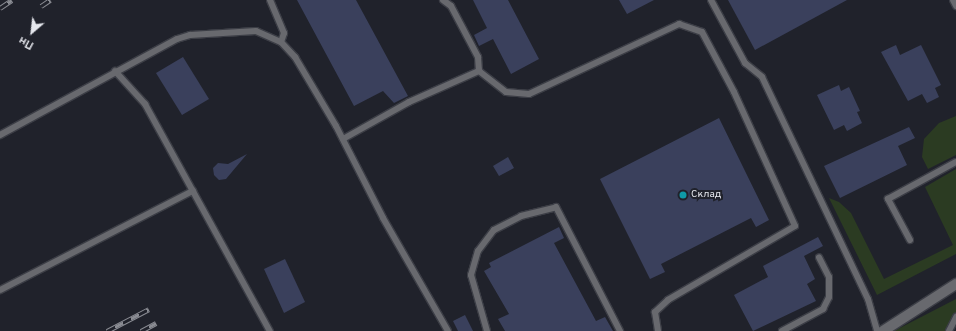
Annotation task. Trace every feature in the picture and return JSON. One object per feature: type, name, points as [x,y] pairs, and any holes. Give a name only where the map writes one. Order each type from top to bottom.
[{"type":"street","points":[[883,331],[956,284]]},
{"type":"lane","points":[[270,0],[284,33],[281,42]]},
{"type":"lane","points":[[443,0],[451,6],[478,56],[479,71],[506,92],[528,94],[678,24],[702,32],[734,92],[795,226],[668,300],[655,312],[658,331]]},
{"type":"lane","points":[[711,0],[745,63],[762,77],[868,299],[877,331]]},
{"type":"lane","points":[[953,0],[956,6]]},
{"type":"lane","points":[[0,135],[115,71],[190,35],[256,31],[281,42],[295,57],[343,139],[382,218],[448,331]]},
{"type":"lane","points":[[115,71],[145,104],[270,331]]},
{"type":"lane","points":[[343,139],[409,102],[479,71]]},
{"type":"lane","points":[[910,240],[888,199],[956,162]]},
{"type":"lane","points":[[0,290],[193,191]]},
{"type":"lane","points":[[487,331],[471,275],[478,251],[494,230],[521,216],[556,207],[620,331]]},
{"type":"lane","points":[[782,331],[823,309],[829,297],[829,277],[819,257]]},
{"type":"lane","points":[[949,331],[956,318]]},
{"type":"green space","points":[[956,116],[956,155],[928,169],[922,157],[924,139],[939,123]]},
{"type":"green space","points":[[956,169],[956,254],[877,295],[829,198],[839,202],[851,213],[884,279],[953,245],[925,187]]},
{"type":"green space","points":[[956,299],[956,325],[952,331],[894,331]]},
{"type":"building","points":[[297,0],[356,0],[408,96],[394,103],[383,91],[354,106]]},
{"type":"building","points":[[473,0],[508,0],[539,59],[511,74],[493,39],[479,46],[474,35],[487,28]]},
{"type":"building","points":[[619,0],[654,0],[627,14]]},
{"type":"building","points":[[728,0],[847,0],[755,50]]},
{"type":"building","points":[[896,45],[900,55],[921,45],[941,85],[935,88],[939,97],[927,103],[922,94],[908,101],[881,52]]},
{"type":"building","points":[[183,57],[209,99],[182,115],[156,73]]},
{"type":"building","points":[[839,85],[841,91],[849,87],[860,111],[857,112],[862,123],[847,131],[844,125],[834,130],[817,95]]},
{"type":"building","name":"Склад","points":[[719,118],[769,220],[756,227],[751,218],[661,264],[665,272],[650,279],[600,179]]},
{"type":"building","points":[[909,127],[915,138],[898,146],[907,165],[840,198],[824,166]]},
{"type":"building","points":[[247,154],[226,179],[219,180],[214,175],[213,168],[218,163],[228,164]]},
{"type":"building","points":[[508,157],[514,168],[499,176],[493,166]]},
{"type":"building","points":[[559,227],[564,238],[554,243],[596,321],[605,317],[613,331],[505,331],[498,319],[509,314],[484,271],[491,267],[489,263]]},
{"type":"building","points":[[818,237],[823,246],[804,256],[815,279],[807,284],[816,301],[753,331],[734,295],[768,277],[763,266]]},
{"type":"building","points":[[285,259],[305,302],[284,313],[264,269]]},
{"type":"building","points":[[465,315],[473,331],[458,331],[453,321]]},
{"type":"railway","points":[[0,8],[12,0]]},
{"type":"railway","points":[[41,6],[50,0]]},
{"type":"railway","points":[[107,331],[149,309]]},
{"type":"railway","points":[[141,331],[156,323]]},
{"type":"place","name":"Склад","points":[[683,195]]}]
